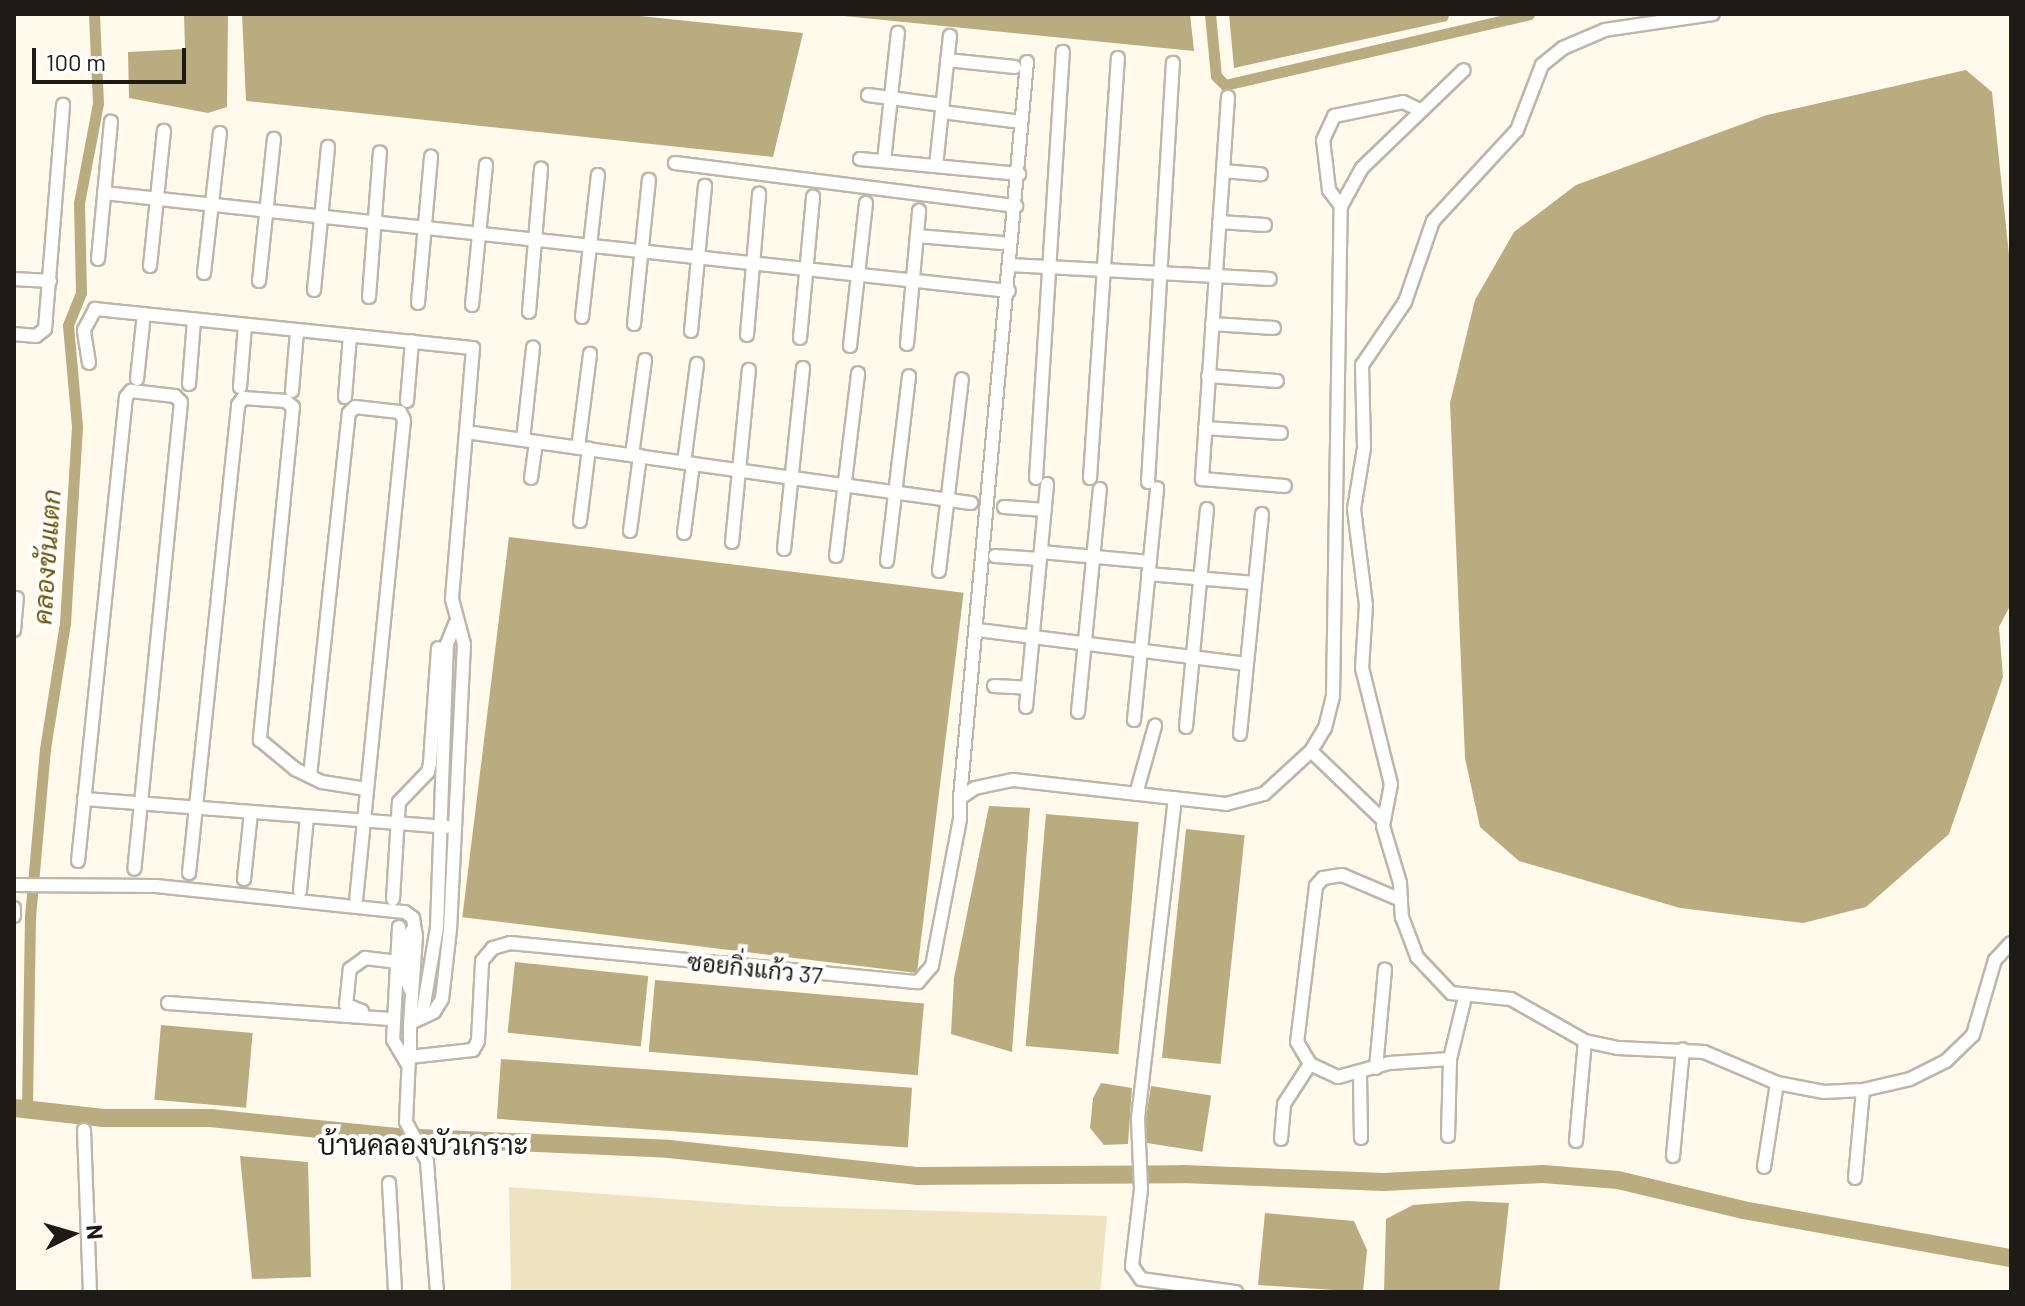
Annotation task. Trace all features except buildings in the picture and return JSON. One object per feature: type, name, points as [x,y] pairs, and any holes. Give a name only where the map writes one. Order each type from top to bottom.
[{"type":"street","points":[[1713,14],[1605,30],[1563,48],[1542,65],[1517,130],[1433,221],[1405,302],[1367,351],[1362,365],[1364,448],[1354,509],[1366,605],[1362,668],[1391,784],[1383,820],[1417,957],[1451,993],[1465,997],[1511,999],[1585,1041],[1640,1050],[1704,1052],[1777,1083],[1824,1092],[1863,1090],[1910,1079],[1946,1061],[1973,1035],[1995,960],[2011,943]]},
{"type":"street","points":[[884,161],[898,33]]},
{"type":"street","points":[[936,166],[950,36]]},
{"type":"street","points":[[1026,707],[1045,510],[1041,481],[1049,266],[1063,52]]},
{"type":"street","points":[[1090,478],[1107,270],[1118,58]]},
{"type":"street","points":[[947,60],[1021,65],[1019,174],[960,798]]},
{"type":"street","points":[[1134,720],[1149,568],[1173,63]]},
{"type":"street","points":[[960,798],[983,784],[1013,780],[1226,804],[1249,801],[1272,787],[1311,751],[1325,728],[1333,696],[1341,206],[1362,168],[1418,109],[1464,70]]},
{"type":"street","points":[[868,95],[1013,121]]},
{"type":"street","points":[[1228,97],[1202,479],[1285,486]]},
{"type":"street","points":[[1341,206],[1329,190],[1323,140],[1334,116],[1397,102],[1418,109]]},
{"type":"street","points":[[14,334],[43,334],[63,105]]},
{"type":"street","points":[[98,259],[111,122]]},
{"type":"street","points":[[150,266],[164,131]]},
{"type":"street","points":[[204,273],[220,133]]},
{"type":"street","points":[[259,281],[274,139]]},
{"type":"street","points":[[314,290],[328,147]]},
{"type":"street","points":[[369,297],[380,152]]},
{"type":"street","points":[[418,303],[431,157]]},
{"type":"street","points":[[860,159],[1019,174]]},
{"type":"street","points":[[675,163],[1016,206]]},
{"type":"street","points":[[472,305],[486,165]]},
{"type":"street","points":[[529,312],[541,169]]},
{"type":"street","points":[[1223,171],[1261,174]]},
{"type":"street","points":[[582,317],[598,175]]},
{"type":"street","points":[[634,324],[649,180]]},
{"type":"street","points":[[691,331],[705,186]]},
{"type":"street","points":[[104,193],[1009,291]]},
{"type":"street","points":[[747,335],[759,194]]},
{"type":"street","points":[[800,338],[813,197]]},
{"type":"street","points":[[850,346],[866,203]]},
{"type":"street","points":[[907,344],[919,211]]},
{"type":"street","points":[[1219,222],[1265,225]]},
{"type":"street","points":[[917,236],[1002,243]]},
{"type":"street","points":[[1011,265],[1270,279]]},
{"type":"street","points":[[14,279],[50,281]]},
{"type":"street","points":[[89,363],[84,330],[92,309],[473,348],[452,599],[455,624],[464,644],[460,732],[448,827]]},
{"type":"street","points":[[137,379],[144,314]]},
{"type":"street","points":[[189,384],[194,320]]},
{"type":"street","points":[[1212,324],[1274,328]]},
{"type":"street","points":[[240,387],[245,325]]},
{"type":"street","points":[[292,391],[297,331]]},
{"type":"street","points":[[345,397],[350,336]]},
{"type":"street","points":[[407,401],[412,341]]},
{"type":"street","points":[[531,478],[529,441],[533,348]]},
{"type":"street","points":[[580,521],[590,354]]},
{"type":"street","points":[[630,531],[645,360]]},
{"type":"street","points":[[684,533],[697,364]]},
{"type":"street","points":[[784,549],[803,368]]},
{"type":"street","points":[[732,542],[749,370]]},
{"type":"street","points":[[836,556],[858,373]]},
{"type":"street","points":[[887,561],[909,376]]},
{"type":"street","points":[[1208,376],[1277,381]]},
{"type":"street","points":[[939,571],[962,379]]},
{"type":"street","points":[[78,861],[126,397],[131,391],[175,396],[181,402],[134,869]]},
{"type":"street","points":[[189,873],[238,405],[243,398],[286,401],[293,407],[259,732],[263,745],[310,776],[366,789]]},
{"type":"street","points":[[310,776],[349,413],[355,407],[400,412],[404,420],[356,898]]},
{"type":"street","points":[[1205,428],[1281,433]]},
{"type":"street","points":[[466,432],[971,503]]},
{"type":"street","points":[[1078,712],[1100,489]]},
{"type":"street","points":[[1004,507],[1045,510]]},
{"type":"street","points":[[1186,727],[1207,509]]},
{"type":"street","points":[[1240,734],[1262,514]]},
{"type":"street","points":[[995,556],[1094,558],[1201,578],[1255,583]]},
{"type":"street","points":[[14,630],[17,598]]},
{"type":"street","points":[[437,1292],[432,1194],[424,1153],[406,1122],[409,1059],[416,1020],[441,949],[444,928],[448,827],[444,731],[447,644],[455,624]]},
{"type":"street","points":[[978,630],[1247,664]]},
{"type":"street","points":[[393,899],[403,793],[428,772],[430,763],[438,648]]},
{"type":"street","points":[[994,686],[1028,688]]},
{"type":"street","points":[[1136,794],[1155,726]]},
{"type":"street","points":[[444,731],[460,732]]},
{"type":"street","points":[[1311,751],[1383,820]]},
{"type":"street","name":"ซอยกิ่งแก้ว 37","points":[[409,1059],[473,1050],[482,961],[493,948],[510,943],[918,982],[932,966],[960,819],[960,798]]},
{"type":"street","points":[[1175,798],[1138,1120],[1141,1177],[1135,1276],[1236,1292]]},
{"type":"street","points":[[84,799],[364,823],[448,827]]},
{"type":"street","points":[[244,879],[251,812]]},
{"type":"street","points":[[300,891],[307,817]]},
{"type":"street","points":[[1401,900],[1342,875],[1323,878],[1316,886],[1295,1031],[1310,1064],[1335,1077],[1360,1075],[1414,1059],[1450,1059]]},
{"type":"street","points":[[14,885],[56,888],[156,886],[343,902],[405,912],[413,918],[413,929],[408,936],[393,1016],[394,1049],[409,1059]]},
{"type":"street","points":[[14,908],[14,916]]},
{"type":"street","points":[[399,927],[401,976],[416,1020]]},
{"type":"street","points":[[393,1016],[346,1005],[354,964],[370,958],[401,976]]},
{"type":"street","points":[[1376,1068],[1385,969]]},
{"type":"street","points":[[1448,1136],[1450,1059],[1465,997]]},
{"type":"street","points":[[168,1003],[393,1016]]},
{"type":"street","points":[[1576,1141],[1585,1041]]},
{"type":"street","points":[[1673,1156],[1683,1049]]},
{"type":"street","points":[[1281,1139],[1284,1104],[1310,1064]]},
{"type":"street","points":[[1360,1075],[1361,1138]]},
{"type":"street","points":[[1764,1167],[1777,1083]]},
{"type":"street","points":[[1855,1178],[1863,1090]]},
{"type":"street","points":[[84,1130],[90,1292]]},
{"type":"street","points":[[389,1183],[395,1292]]},
{"type":"shaded area","points":[[184,14],[228,14],[227,107],[208,113],[129,98],[128,52],[185,49]]},
{"type":"shaded area","points":[[242,14],[621,14],[803,33],[773,157],[246,101]]},
{"type":"shaded area","points":[[824,14],[1190,14],[1194,51]]},
{"type":"shaded area","points":[[1229,14],[1450,14],[1447,21],[1234,68]]},
{"type":"shaded area","points":[[1966,70],[1992,92],[2011,274],[2011,604],[1999,627],[2003,677],[1949,834],[1866,907],[1803,923],[1680,908],[1519,861],[1480,827],[1465,758],[1450,403],[1475,300],[1514,232],[1576,185],[1767,115]]},
{"type":"shaded area","points":[[509,537],[964,593],[917,973],[462,917]]},
{"type":"shaded area","points":[[989,806],[1030,808],[1012,1052],[951,1034],[954,978]]},
{"type":"shaded area","points":[[1046,814],[1139,822],[1118,1054],[1026,1046]]},
{"type":"shaded area","points":[[1186,829],[1245,835],[1221,1064],[1162,1058]]},
{"type":"shaded area","points":[[515,962],[648,976],[641,1047],[508,1033]]},
{"type":"shaded area","points":[[655,980],[924,1004],[918,1075],[649,1052]]},
{"type":"shaded area","points":[[161,1025],[253,1033],[246,1108],[154,1100]]},
{"type":"shaded area","points":[[501,1059],[912,1088],[908,1148],[497,1119]]},
{"type":"shaded area","points":[[1101,1083],[1132,1088],[1128,1144],[1104,1145],[1090,1128],[1093,1098]]},
{"type":"shaded area","points":[[1151,1086],[1211,1096],[1202,1152],[1142,1142]]},
{"type":"shaded area","points":[[240,1156],[308,1162],[311,1277],[252,1279]]},
{"type":"shaded area","points":[[509,1187],[769,1206],[1107,1216],[1100,1292],[511,1292]]},
{"type":"shaded area","points":[[1467,1201],[1509,1203],[1499,1292],[1384,1292],[1386,1219],[1413,1205]]},
{"type":"shaded area","points":[[1265,1213],[1354,1221],[1367,1250],[1363,1292],[1258,1285]]},
{"type":"waterway","name":"คลองขันแตก","points":[[27,1107],[30,917],[45,749],[65,623],[77,426],[68,325],[81,292],[79,203],[98,103],[94,14]]},
{"type":"waterway","points":[[1210,14],[1216,76],[1225,85],[1529,14]]},
{"type":"waterway","points":[[14,1108],[103,1118],[210,1118],[397,1137],[669,1149],[917,1176],[1183,1174],[1384,1182],[1543,1174],[1618,1180],[1743,1210],[2011,1258]]},
{"type":"district","name":"บ้านคลองบัวเกราะ","points":[[423,1144]]}]
